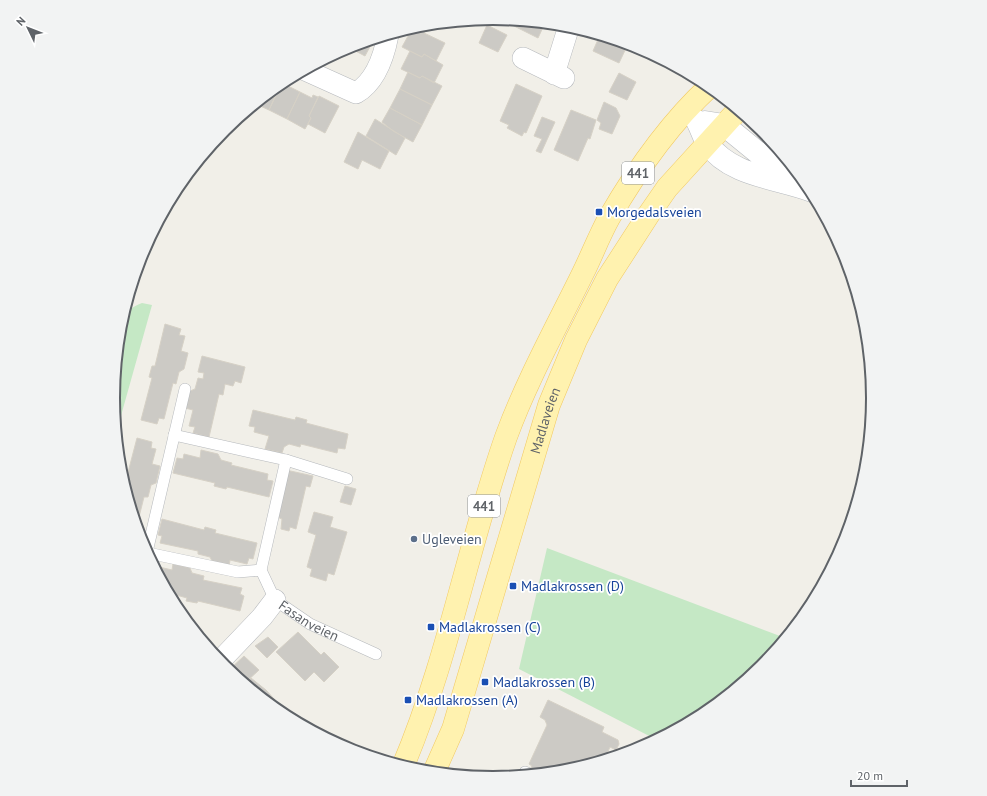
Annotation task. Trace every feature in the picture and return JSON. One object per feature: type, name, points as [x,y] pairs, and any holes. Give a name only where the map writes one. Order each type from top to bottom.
[{"type":"main road","name":"Madlaveien","points":[[405,760],[430,690],[507,437],[528,382],[584,272],[598,240],[626,191],[666,136],[705,91]]},
{"type":"main road","name":"Madlaveien","points":[[584,272],[650,178],[716,99]]},
{"type":"main road","name":"Madlaveien","points":[[436,767],[453,729],[549,405],[570,352],[607,279],[648,214],[667,188],[731,118]]},
{"type":"street","points":[[523,58],[559,76],[568,32]]},
{"type":"street","points":[[311,73],[356,93],[364,89],[370,82],[384,52],[387,41]]},
{"type":"street","points":[[794,178],[731,118],[698,121],[708,144],[727,162],[749,172],[801,188]]},
{"type":"street","name":"Fasanveien","points":[[225,656],[262,617],[275,600]]},
{"type":"lane","points":[[149,542],[185,389]]},
{"type":"lane","points":[[174,435],[286,460],[346,479]]},
{"type":"lane","points":[[275,600],[261,570],[286,460]]},
{"type":"lane","points":[[155,555],[238,572],[261,570]]},
{"type":"lane","name":"Fasanveien","points":[[275,600],[310,624],[376,654]]},
{"type":"green space","points":[[142,303],[152,305],[121,417],[121,374],[124,349],[131,308]]},
{"type":"green space","points":[[547,548],[780,636],[757,662],[721,694],[680,721],[650,737],[519,669]]},
{"type":"building","points":[[487,25],[507,35],[498,52],[479,43]]},
{"type":"building","points":[[514,26],[543,28],[538,38]]},
{"type":"building","points":[[425,31],[424,33],[445,43],[436,61],[424,54],[422,57],[402,47],[409,35]]},
{"type":"building","points":[[598,40],[625,49],[619,63],[593,51]]},
{"type":"building","points":[[370,46],[365,56],[356,51]]},
{"type":"building","points":[[410,51],[422,57],[424,54],[443,65],[434,83],[422,76],[420,78],[401,69]]},
{"type":"building","points":[[408,72],[420,78],[422,76],[442,86],[432,105],[400,89]]},
{"type":"building","points":[[619,73],[636,82],[627,100],[609,92]]},
{"type":"building","points":[[516,84],[542,96],[526,133],[524,132],[522,136],[507,128],[509,125],[500,121]]},
{"type":"building","points":[[289,86],[300,92],[287,119],[269,110],[276,95]]},
{"type":"building","points":[[400,89],[432,105],[422,125],[390,108]]},
{"type":"building","points":[[300,92],[312,98],[313,95],[318,97],[309,116],[311,118],[305,129],[287,119]]},
{"type":"building","points":[[276,95],[269,110],[261,106]]},
{"type":"building","points":[[319,96],[339,106],[325,133],[308,124],[311,118],[309,116]]},
{"type":"building","points":[[604,102],[616,108],[620,116],[612,134],[599,129],[601,123],[597,120]]},
{"type":"building","points":[[390,108],[422,125],[413,142],[393,131],[382,122]]},
{"type":"building","points":[[571,110],[596,120],[590,139],[588,138],[578,161],[554,150]]},
{"type":"building","points":[[542,117],[555,122],[541,153],[536,151],[542,139],[534,136]]},
{"type":"building","points":[[375,119],[405,138],[396,155],[366,136]]},
{"type":"building","points":[[358,132],[389,151],[380,169],[362,160],[358,169],[344,162]]},
{"type":"building","points":[[165,324],[181,329],[179,335],[185,336],[181,351],[188,353],[184,369],[179,372],[176,384],[173,383],[164,419],[159,418],[157,424],[141,420],[152,378],[149,377],[152,366],[155,366]]},
{"type":"building","points":[[202,356],[245,367],[241,383],[235,381],[233,386],[225,384],[223,395],[219,394],[209,437],[193,433],[195,427],[189,426],[193,410],[185,408],[190,391],[195,389],[198,378],[203,379],[204,373],[198,372]]},
{"type":"building","points":[[253,410],[295,420],[296,417],[307,420],[306,423],[348,434],[345,449],[338,448],[337,453],[301,444],[300,447],[289,444],[284,447],[282,453],[265,449],[269,436],[254,432],[255,427],[249,426]]},
{"type":"building","points":[[137,438],[152,442],[151,448],[156,449],[152,464],[160,466],[156,483],[151,485],[148,497],[144,497],[139,516],[133,495],[128,472]]},
{"type":"building","points":[[201,450],[218,454],[221,460],[232,463],[231,465],[268,474],[267,480],[273,481],[269,497],[227,487],[226,489],[214,486],[215,483],[173,473],[177,458],[183,459],[184,454],[200,458]]},
{"type":"building","points":[[286,470],[313,476],[310,487],[306,486],[296,529],[290,527],[289,531],[281,529],[282,519],[277,517]]},
{"type":"building","points":[[345,486],[356,489],[351,505],[340,502]]},
{"type":"building","points":[[314,512],[333,517],[330,527],[347,532],[334,575],[328,573],[326,581],[310,576],[312,569],[307,567],[316,535],[308,532]]},
{"type":"building","points":[[162,519],[204,530],[205,527],[216,530],[215,533],[257,543],[253,559],[249,558],[247,564],[230,560],[229,567],[212,561],[210,557],[198,554],[198,551],[160,543],[162,536],[158,535]]},
{"type":"building","points":[[173,564],[190,568],[192,573],[204,576],[203,580],[242,588],[240,594],[244,596],[240,611],[198,601],[197,603],[186,601],[187,598],[177,595],[161,567],[172,570]]},
{"type":"building","points":[[298,632],[321,655],[324,652],[339,667],[324,682],[314,672],[305,681],[276,652]]},
{"type":"building","points":[[268,637],[278,647],[267,658],[255,646]]},
{"type":"building","points":[[244,656],[259,670],[249,679],[234,665]]},
{"type":"building","points":[[251,678],[266,690],[276,701],[266,694],[250,680]]},
{"type":"building","points":[[548,700],[604,727],[602,732],[618,740],[619,744],[616,750],[610,747],[607,753],[590,758],[566,764],[530,769],[532,766],[529,764],[547,725],[545,720],[540,717]]},
{"type":"place","name":"Morgedalsveien","points":[[599,212]]},
{"type":"place","name":"Ugleveien","points":[[414,539]]},
{"type":"place","name":"Madlakrossen (D)","points":[[513,586]]},
{"type":"place","name":"Madlakrossen (C)","points":[[431,627]]},
{"type":"place","name":"Madlakrossen (B)","points":[[485,682]]},
{"type":"place","name":"Madlakrossen (A)","points":[[408,700]]}]
